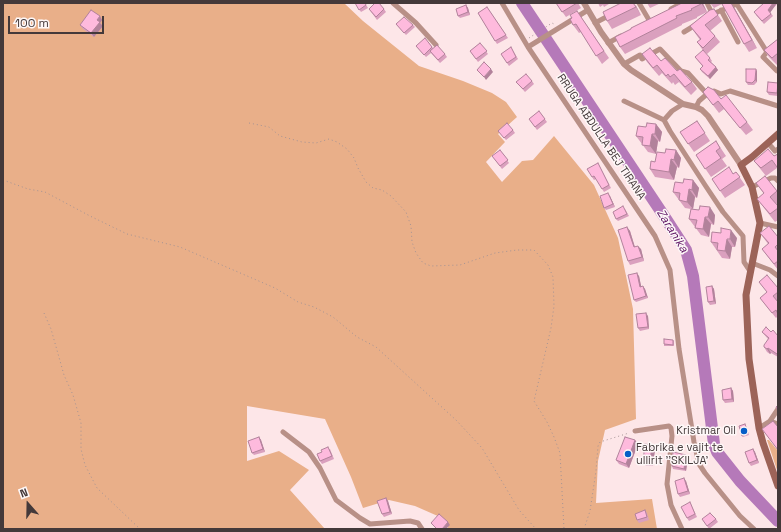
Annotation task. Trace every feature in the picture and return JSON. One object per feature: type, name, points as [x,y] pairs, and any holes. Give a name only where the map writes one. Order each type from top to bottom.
[{"type":"main road","points":[[778,134],[741,165],[752,187],[760,223],[746,295],[749,359],[759,428],[778,486]]},
{"type":"street","points":[[393,3],[416,23],[436,45]]},
{"type":"street","name":"RRUGA ABDULLA BEJ TIRANA","points":[[502,3],[528,47],[655,236],[670,270],[680,357],[699,464],[740,516],[754,529]]},
{"type":"street","points":[[584,3],[608,43],[624,64],[682,104],[696,107],[708,116],[741,165]]},
{"type":"street","points":[[639,3],[649,20]]},
{"type":"street","points":[[669,10],[682,3]]},
{"type":"street","points":[[707,3],[712,14]]},
{"type":"street","points":[[706,17],[736,4],[767,52],[763,57],[777,71],[778,70]]},
{"type":"street","points":[[528,47],[588,10]]},
{"type":"street","points":[[595,23],[618,10]]},
{"type":"street","points":[[721,10],[738,42]]},
{"type":"street","points":[[642,24],[655,17]]},
{"type":"street","points":[[684,32],[701,21]]},
{"type":"street","points":[[608,43],[624,34]]},
{"type":"street","points":[[624,64],[640,55],[642,59],[660,49],[681,71],[688,73],[707,94]]},
{"type":"street","points":[[696,107],[707,94],[714,91],[721,94],[730,91],[778,106]]},
{"type":"street","points":[[624,101],[664,120],[723,212],[744,236],[744,262],[750,271]]},
{"type":"street","points":[[664,120],[672,111],[682,104]]},
{"type":"street","points":[[768,143],[775,151],[778,149]]},
{"type":"street","points":[[752,187],[771,178],[775,178],[778,181]]},
{"type":"street","points":[[760,223],[778,227]]},
{"type":"street","points":[[752,263],[770,270],[778,276]]},
{"type":"street","points":[[759,428],[770,421],[778,409]]},
{"type":"street","points":[[770,421],[778,424]]},
{"type":"street","points":[[635,431],[669,426],[671,428],[672,436],[668,484],[671,504],[682,529]]},
{"type":"street","points":[[283,432],[309,452],[320,468],[336,500],[360,518],[370,524],[410,520],[418,523],[422,529]]},
{"type":"path","points":[[533,36],[552,24]]},
{"type":"path","points":[[249,123],[269,126],[280,136],[302,142],[316,143],[329,139],[347,148],[354,158],[366,182],[373,188],[382,190],[391,196],[406,212],[411,226],[412,242],[416,253],[423,263],[431,266],[460,265],[495,253],[517,250],[534,250],[548,265],[553,277],[554,306],[534,401],[550,427],[560,453],[564,529]]},
{"type":"path","points":[[3,180],[28,189],[44,192],[126,234],[180,247],[193,252],[275,288],[298,302],[314,307],[333,317],[357,337],[376,347],[456,420],[482,448],[520,510],[536,529]]},
{"type":"path","points":[[44,313],[51,329],[64,375],[73,395],[80,423],[81,449],[85,465],[97,488],[140,529]]},
{"type":"path","points":[[584,529],[590,511],[598,446],[600,442],[635,431]]},
{"type":"shaded area","points":[[3,3],[344,3],[363,21],[419,66],[492,93],[506,102],[517,117],[498,134],[505,142],[486,162],[502,182],[522,161],[533,160],[554,136],[594,185],[618,238],[633,309],[636,419],[605,430],[598,461],[596,503],[652,499],[657,529],[449,529],[440,517],[415,506],[389,500],[363,508],[325,419],[247,406],[247,461],[279,451],[309,470],[290,490],[325,529],[3,529]]},
{"type":"shaded area","points":[[767,440],[769,440],[778,451],[778,473]]},
{"type":"building","points":[[355,3],[365,3],[366,5],[359,10]]},
{"type":"building","points":[[375,3],[379,3],[384,9],[376,17],[369,9]]},
{"type":"building","points":[[556,3],[577,3],[562,12]]},
{"type":"building","points":[[621,3],[633,3],[636,7],[607,21],[603,12]]},
{"type":"building","points":[[682,3],[701,4],[620,47],[615,37]]},
{"type":"building","points":[[731,3],[752,40],[744,44],[722,4]]},
{"type":"building","points":[[764,3],[773,3],[768,10],[771,14],[762,21],[754,12]]},
{"type":"building","points":[[466,5],[468,12],[458,16],[456,9]]},
{"type":"building","points":[[487,7],[506,35],[495,41],[478,13]]},
{"type":"building","points":[[714,9],[718,15],[705,25],[715,36],[703,48],[697,42],[701,39],[690,26],[710,10]]},
{"type":"building","points":[[91,10],[100,16],[97,20],[100,22],[91,33],[80,25]]},
{"type":"building","points":[[577,11],[604,51],[596,56],[576,24],[573,25],[570,19],[572,18],[570,15]]},
{"type":"building","points":[[404,17],[413,25],[404,33],[396,24]]},
{"type":"building","points":[[425,38],[432,47],[424,55],[416,46]]},
{"type":"building","points":[[778,39],[778,53],[772,58],[764,50]]},
{"type":"building","points":[[480,43],[487,51],[476,59],[470,51]]},
{"type":"building","points":[[437,45],[445,54],[438,60],[430,51]]},
{"type":"building","points":[[511,47],[516,57],[507,63],[501,54]]},
{"type":"building","points":[[650,48],[661,61],[665,58],[677,71],[680,69],[692,82],[685,87],[674,74],[670,77],[668,74],[666,76],[657,65],[653,68],[642,54]]},
{"type":"building","points":[[703,50],[710,58],[708,60],[716,67],[708,76],[700,69],[703,66],[695,57]]},
{"type":"building","points":[[484,62],[491,69],[484,77],[477,70]]},
{"type":"building","points":[[746,69],[756,69],[755,80],[752,83],[746,82]]},
{"type":"building","points":[[526,74],[532,81],[523,89],[516,82]]},
{"type":"building","points":[[768,82],[778,83],[777,93],[767,92]]},
{"type":"building","points":[[708,87],[714,90],[721,99],[726,95],[747,122],[740,128],[718,101],[713,105],[703,92]]},
{"type":"building","points":[[539,111],[545,119],[535,127],[529,119]]},
{"type":"building","points":[[697,121],[705,133],[688,144],[680,132]]},
{"type":"building","points":[[507,123],[513,130],[504,138],[498,131]]},
{"type":"building","points":[[647,123],[656,124],[655,134],[652,134],[650,146],[642,145],[643,137],[636,136],[638,126],[646,127]]},
{"type":"building","points":[[716,141],[720,148],[716,151],[721,158],[705,169],[696,155]]},
{"type":"building","points":[[666,149],[676,150],[674,160],[671,159],[669,172],[650,169],[651,161],[655,162],[657,152],[665,153]]},
{"type":"building","points":[[768,149],[774,156],[778,154],[778,166],[777,167],[772,160],[761,168],[754,161]]},
{"type":"building","points":[[500,150],[508,160],[500,166],[492,156]]},
{"type":"building","points":[[598,163],[609,185],[602,189],[594,176],[592,177],[587,169]]},
{"type":"building","points":[[729,167],[733,174],[736,172],[740,177],[720,191],[712,179]]},
{"type":"building","points":[[765,176],[777,191],[770,197],[778,208],[770,214],[757,199],[764,193],[756,183]]},
{"type":"building","points":[[684,179],[693,180],[692,190],[689,189],[687,202],[679,200],[680,193],[673,192],[675,182],[683,183]]},
{"type":"building","points":[[608,193],[613,204],[604,208],[600,196]]},
{"type":"building","points":[[623,206],[627,214],[616,219],[613,212]]},
{"type":"building","points":[[700,206],[710,207],[708,217],[705,217],[703,229],[695,228],[697,220],[689,219],[691,209],[699,210]]},
{"type":"building","points":[[769,226],[778,237],[778,244],[775,247],[778,251],[778,261],[774,264],[762,249],[769,243],[760,233]]},
{"type":"building","points":[[627,227],[634,247],[638,246],[642,257],[628,261],[618,230]]},
{"type":"building","points":[[721,228],[731,230],[730,239],[727,239],[725,251],[717,250],[718,243],[711,242],[712,232],[721,233]]},
{"type":"building","points":[[637,273],[640,287],[643,286],[646,296],[634,300],[628,275]]},
{"type":"building","points":[[767,275],[778,288],[778,292],[773,296],[778,302],[778,314],[776,310],[772,313],[760,298],[767,292],[759,282]]},
{"type":"building","points":[[712,286],[714,301],[708,302],[706,287]]},
{"type":"building","points":[[646,313],[648,327],[638,328],[636,314]]},
{"type":"building","points":[[766,327],[771,332],[773,330],[778,336],[778,354],[764,347],[769,338],[762,332]]},
{"type":"building","points":[[664,339],[673,340],[673,345],[664,344]]},
{"type":"building","points":[[731,388],[732,399],[723,400],[722,390]]},
{"type":"building","points":[[773,421],[778,427],[778,450],[762,429]]},
{"type":"building","name":"Kristmar Oil","points":[[745,424],[748,433],[742,436],[739,426]]},
{"type":"building","points":[[259,437],[263,449],[252,453],[248,441]]},
{"type":"building","points":[[625,437],[635,440],[626,464],[616,460]]},
{"type":"building","points":[[645,444],[652,445],[650,462],[643,462]]},
{"type":"building","points":[[328,447],[332,456],[320,461],[317,454],[322,452],[321,450]]},
{"type":"building","points":[[753,449],[757,460],[749,463],[745,452]]},
{"type":"building","points":[[673,452],[686,455],[684,469],[672,466]]},
{"type":"building","points":[[684,478],[688,491],[678,494],[675,481]]},
{"type":"building","points":[[386,498],[390,512],[382,514],[377,501]]},
{"type":"building","points":[[690,502],[695,514],[687,518],[681,507]]},
{"type":"building","points":[[645,510],[647,517],[637,520],[635,514]]},
{"type":"building","points":[[710,513],[716,519],[707,526],[702,519]]},
{"type":"building","points":[[439,514],[448,522],[442,529],[437,529],[431,523]]},
{"type":"waterway","name":"Zaranika","points":[[522,3],[686,250],[693,276],[714,444],[717,452],[740,481],[778,521]]},
{"type":"place","name":"Kristmar Oil","points":[[744,431]]},
{"type":"place","name":"Fabrika e vajit te ullirit ''SKILJA'","points":[[628,454]]}]
